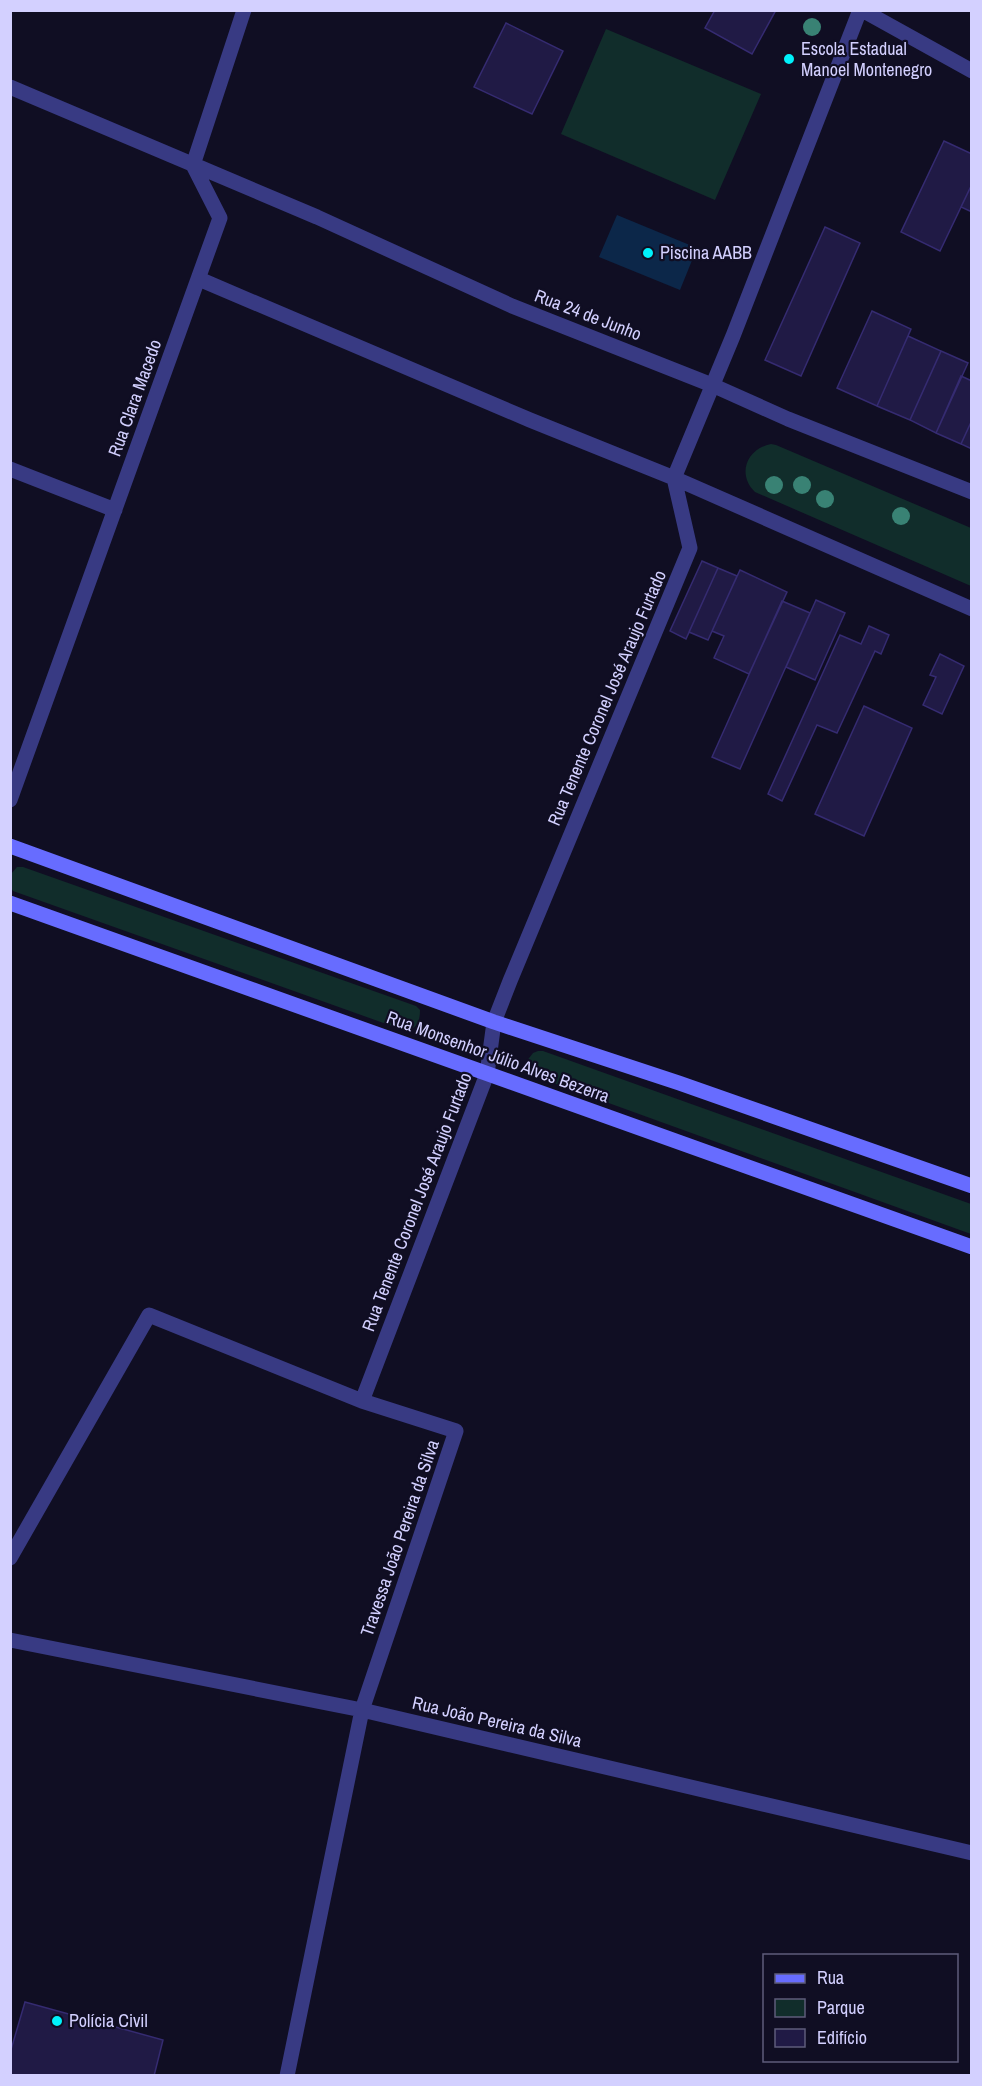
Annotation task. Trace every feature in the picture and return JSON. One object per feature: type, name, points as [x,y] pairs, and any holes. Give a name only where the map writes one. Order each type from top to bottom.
[{"type":"street","points":[[193,165],[244,10]]},
{"type":"street","points":[[674,478],[733,336],[861,10],[972,71]]},
{"type":"street","name":"Rua 24 de Junho","points":[[10,87],[317,217],[512,306],[972,492]]},
{"type":"street","name":"Rua Clara Macedo","points":[[10,800],[220,218],[193,165]]},
{"type":"street","points":[[198,279],[530,420],[674,478],[972,609]]},
{"type":"street","points":[[10,469],[116,510]]},
{"type":"street","name":"Rua Tenente Coronel José Araujo Furtado","points":[[362,1401],[488,1074],[494,1022],[690,548],[674,478]]},
{"type":"street","name":"Rua Monsenhor Júlio Alves Bezerra","points":[[10,846],[494,1022],[679,1083],[972,1186]]},
{"type":"street","name":"Rua Monsenhor Júlio Alves Bezerra","points":[[10,903],[972,1247]]},
{"type":"street","name":"Travessa João Pereira da Silva","points":[[10,1558],[149,1315],[362,1401],[456,1431],[362,1710],[286,2076]]},
{"type":"street","name":"Rua João Pereira da Silva","points":[[10,1640],[362,1710],[972,1853]]},
{"type":"green space","points":[[606,29],[761,94],[715,200],[561,134]]},
{"type":"green space","points":[[771,444],[971,528],[971,586],[755,492],[746,478],[747,464],[755,451]]},
{"type":"green space","points":[[17,867],[23,867],[416,1006],[420,1010],[418,1021],[413,1028],[406,1031],[13,891],[11,874]]},
{"type":"green space","points":[[538,1051],[971,1204],[971,1234],[534,1076],[527,1071],[526,1062],[533,1053]]},
{"type":"water","name":"Piscina AABB","points":[[617,215],[697,248],[680,290],[599,257]]},
{"type":"building","points":[[715,10],[776,10],[752,54],[705,28]]},
{"type":"building","points":[[506,23],[563,51],[532,114],[474,87]]},
{"type":"building","points":[[944,141],[972,154],[972,184],[940,251],[901,232]]},
{"type":"building","points":[[972,184],[972,212],[961,207]]},
{"type":"building","points":[[825,227],[860,243],[801,376],[765,360]]},
{"type":"building","points":[[872,311],[911,329],[877,406],[837,388]]},
{"type":"building","points":[[908,336],[941,351],[910,420],[877,406]]},
{"type":"building","points":[[941,351],[968,363],[936,433],[910,420]]},
{"type":"building","points":[[961,376],[972,381],[972,420],[961,444],[936,433]]},
{"type":"building","points":[[972,420],[972,449],[961,444]]},
{"type":"building","points":[[702,561],[718,568],[686,639],[670,631]]},
{"type":"building","points":[[718,568],[737,576],[708,640],[689,632]]},
{"type":"building","points":[[740,570],[787,592],[749,674],[714,658],[724,636],[712,631]]},
{"type":"building","points":[[816,600],[845,613],[815,680],[786,667]]},
{"type":"building","points":[[782,601],[810,613],[740,769],[712,757]]},
{"type":"building","points":[[869,626],[889,635],[881,654],[875,651],[837,733],[817,725],[782,801],[768,794],[840,635],[861,644]]},
{"type":"building","points":[[940,654],[964,666],[942,714],[923,705],[936,677],[930,675]]},
{"type":"building","points":[[864,706],[912,728],[864,836],[815,814]]},
{"type":"building","name":"Polícia Civil","points":[[25,2002],[163,2040],[154,2076],[10,2076],[10,2053]]},
{"type":"place","name":"Escola Estadual Manoel Montenegro","points":[[789,59]]},
{"type":"place","name":"Piscina AABB","points":[[648,253]]},
{"type":"place","name":"Polícia Civil","points":[[57,2021]]}]
